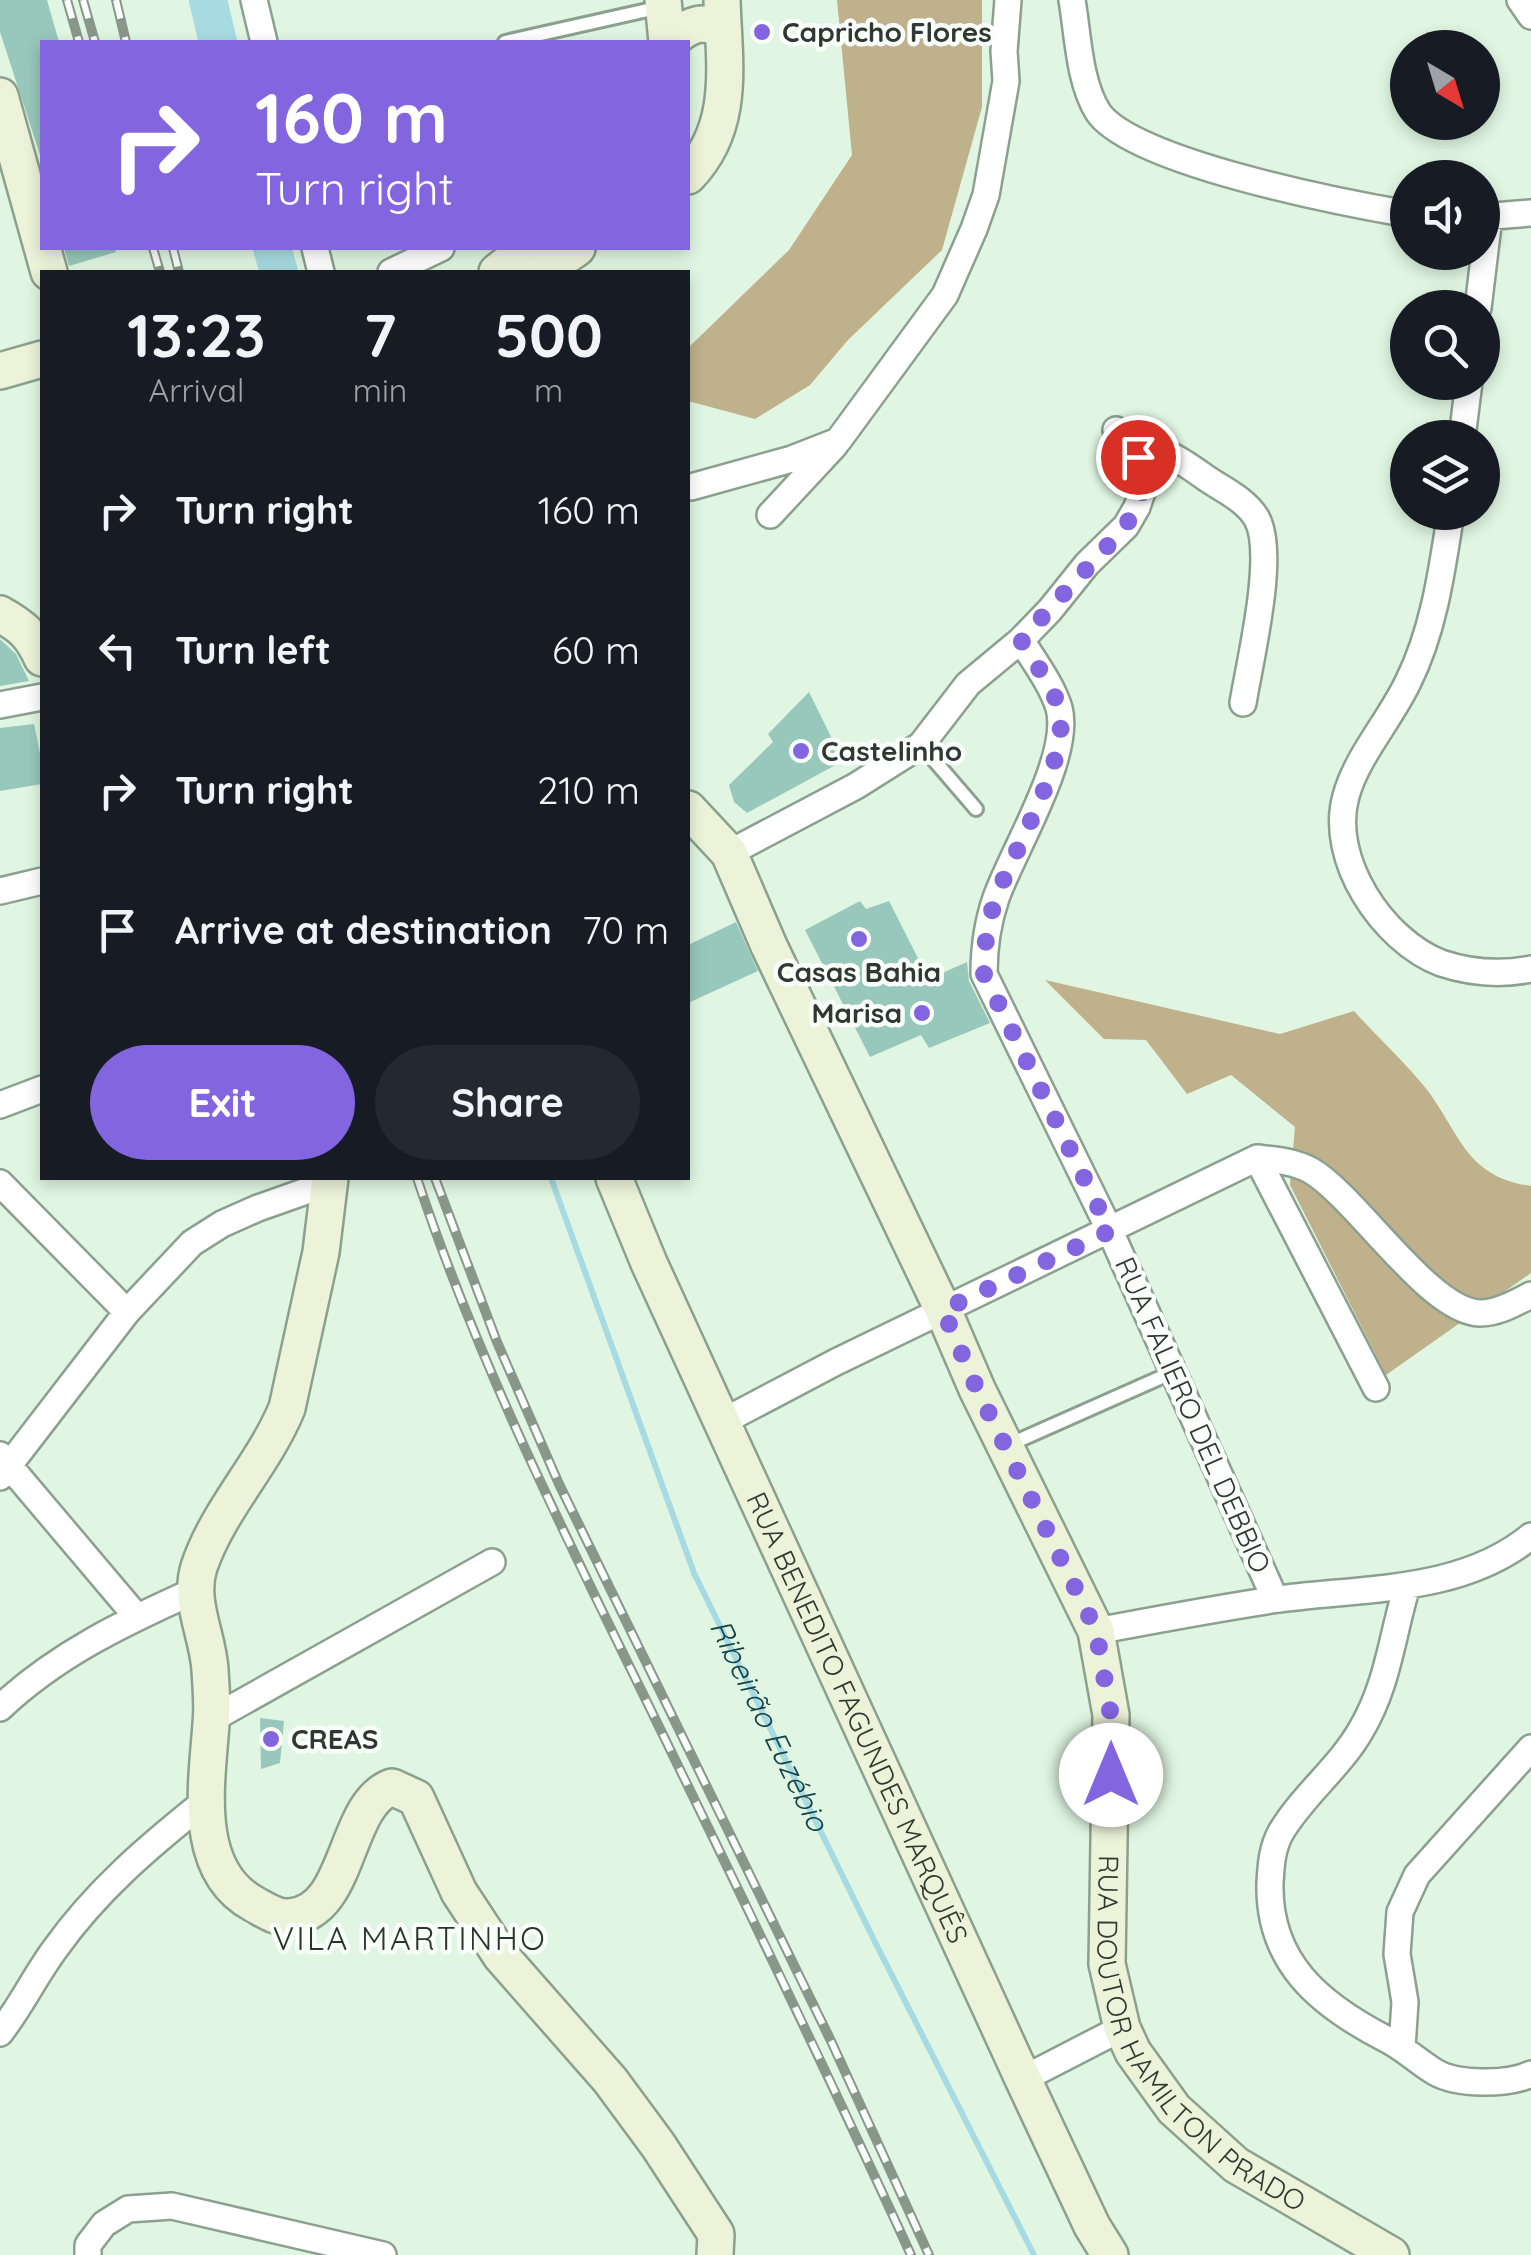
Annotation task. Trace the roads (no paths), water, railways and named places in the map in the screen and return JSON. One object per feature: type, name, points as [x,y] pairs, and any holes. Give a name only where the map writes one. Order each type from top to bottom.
[{"type":"main road","points":[[663,3],[669,40]]},
{"type":"main road","points":[[672,40],[694,25],[723,16],[721,123],[710,149],[690,174]]},
{"type":"main road","points":[[0,96],[40,243]]},
{"type":"main road","points":[[500,270],[524,250]]},
{"type":"main road","points":[[546,270],[574,250]]},
{"type":"main road","points":[[0,371],[40,360]]},
{"type":"main road","points":[[0,614],[23,626],[40,653]]},
{"type":"main road","name":"RUA DOUTOR HAMILTON PRADO","points":[[690,812],[729,853],[769,946],[1096,1630],[1111,1716],[1107,1964],[1122,2028],[1133,2052],[1174,2109],[1236,2166],[1376,2249]]},
{"type":"main road","points":[[330,1180],[321,1252],[287,1408],[277,1432],[222,1521],[200,1564],[192,1592],[209,1648],[212,1718],[203,1803],[216,1858],[228,1880],[246,1900],[274,1915],[290,1917],[310,1910],[326,1895],[380,1791],[392,1787],[416,1798],[458,1892],[501,1956],[610,2080],[720,2248]]},
{"type":"main road","name":"RUA BENEDITO FAGUNDES MARQUÊS","points":[[615,1180],[649,1263],[1023,2079],[1092,2226],[1110,2255]]},
{"type":"street","points":[[254,0],[264,40]]},
{"type":"street","points":[[770,515],[838,441],[945,294],[986,195],[1006,81],[1008,0]]},
{"type":"street","points":[[1072,0],[1092,102],[1109,124],[1140,144],[1180,160],[1390,211]]},
{"type":"street","points":[[1520,0],[1531,16]]},
{"type":"street","points":[[1500,216],[1531,213]]},
{"type":"street","points":[[395,270],[437,250]]},
{"type":"street","points":[[729,853],[856,786],[921,746],[968,684],[1021,640],[1126,526],[1142,492],[1138,457],[1116,430]]},
{"type":"street","points":[[692,487],[792,459],[838,441]]},
{"type":"street","points":[[1138,457],[1148,447],[1169,452],[1244,503],[1257,518],[1265,543],[1243,703]]},
{"type":"street","points":[[1447,530],[1434,606],[1420,653],[1346,797],[1343,831],[1351,866],[1364,893],[1383,922],[1413,945],[1439,962],[1500,975],[1531,970]]},
{"type":"street","name":"RUA FALIERO DEL DEBBIO","points":[[1021,640],[1059,708],[1060,730],[1055,765],[996,897],[984,938],[984,974],[1110,1231],[1276,1599]]},
{"type":"street","points":[[0,705],[40,698]]},
{"type":"street","points":[[0,891],[40,881]]},
{"type":"street","points":[[0,1105],[40,1090]]},
{"type":"street","points":[[1257,1158],[1376,1388]]},
{"type":"street","points":[[722,1422],[1257,1158],[1290,1162],[1322,1178],[1432,1288],[1460,1307],[1478,1313],[1505,1308],[1531,1296]]},
{"type":"street","points":[[137,1617],[3,1465],[128,1312],[192,1243],[222,1224],[330,1180]]},
{"type":"street","points":[[5,1200],[128,1312]]},
{"type":"street","points":[[1096,1630],[1276,1599],[1407,1586],[1484,1564],[1513,1551],[1531,1536]]},
{"type":"street","points":[[212,1718],[492,1562]]},
{"type":"street","points":[[1407,1586],[1393,1633],[1384,1686],[1360,1734],[1278,1837],[1271,1857],[1270,1911],[1286,1958],[1314,1991],[1352,2021],[1402,2047],[1437,2074],[1477,2082],[1517,2080],[1531,2074]]},
{"type":"street","points":[[0,1708],[62,1658],[192,1592]]},
{"type":"street","points":[[1402,2047],[1405,2002],[1397,1954],[1400,1912],[1417,1875],[1531,1748]]},
{"type":"street","points":[[0,2033],[54,1949],[99,1895],[131,1861],[203,1803]]},
{"type":"street","points":[[1023,2079],[1122,2028]]},
{"type":"street","points":[[88,2255],[88,2244],[104,2224],[128,2209],[172,2206],[384,2255]]},
{"type":"lane","points":[[525,40],[663,3]]},
{"type":"lane","points":[[921,746],[976,809]]},
{"type":"lane","points":[[1006,1446],[1173,1372]]},
{"type":"waterway","name":"Ribeirão Euzébio","points":[[208,0],[218,40]]},
{"type":"waterway","name":"Ribeirão Euzébio","points":[[273,250],[278,270]]},
{"type":"waterway","name":"Ribeirão Euzébio","points":[[552,1180],[694,1573],[1034,2255]]},
{"type":"railway","points":[[67,0],[78,40]]},
{"type":"railway","points":[[83,0],[94,40]]},
{"type":"railway","points":[[116,0],[126,40]]},
{"type":"railway","points":[[154,250],[159,270]]},
{"type":"railway","points":[[174,250],[178,270]]},
{"type":"railway","points":[[418,1180],[466,1311],[522,1441],[911,2255]]},
{"type":"railway","points":[[436,1180],[497,1342],[559,1484],[831,2041],[929,2255]]},
{"type":"place","name":"Capricho Flores","points":[[762,32]]},
{"type":"place","name":"Castelinho","points":[[801,751]]},
{"type":"place","name":"Casas Bahia","points":[[859,939]]},
{"type":"place","name":"Marisa","points":[[922,1013]]},
{"type":"place","name":"CREAS","points":[[271,1739]]},
{"type":"district","name":"VILA MARTINHO","points":[[410,1939]]}]
